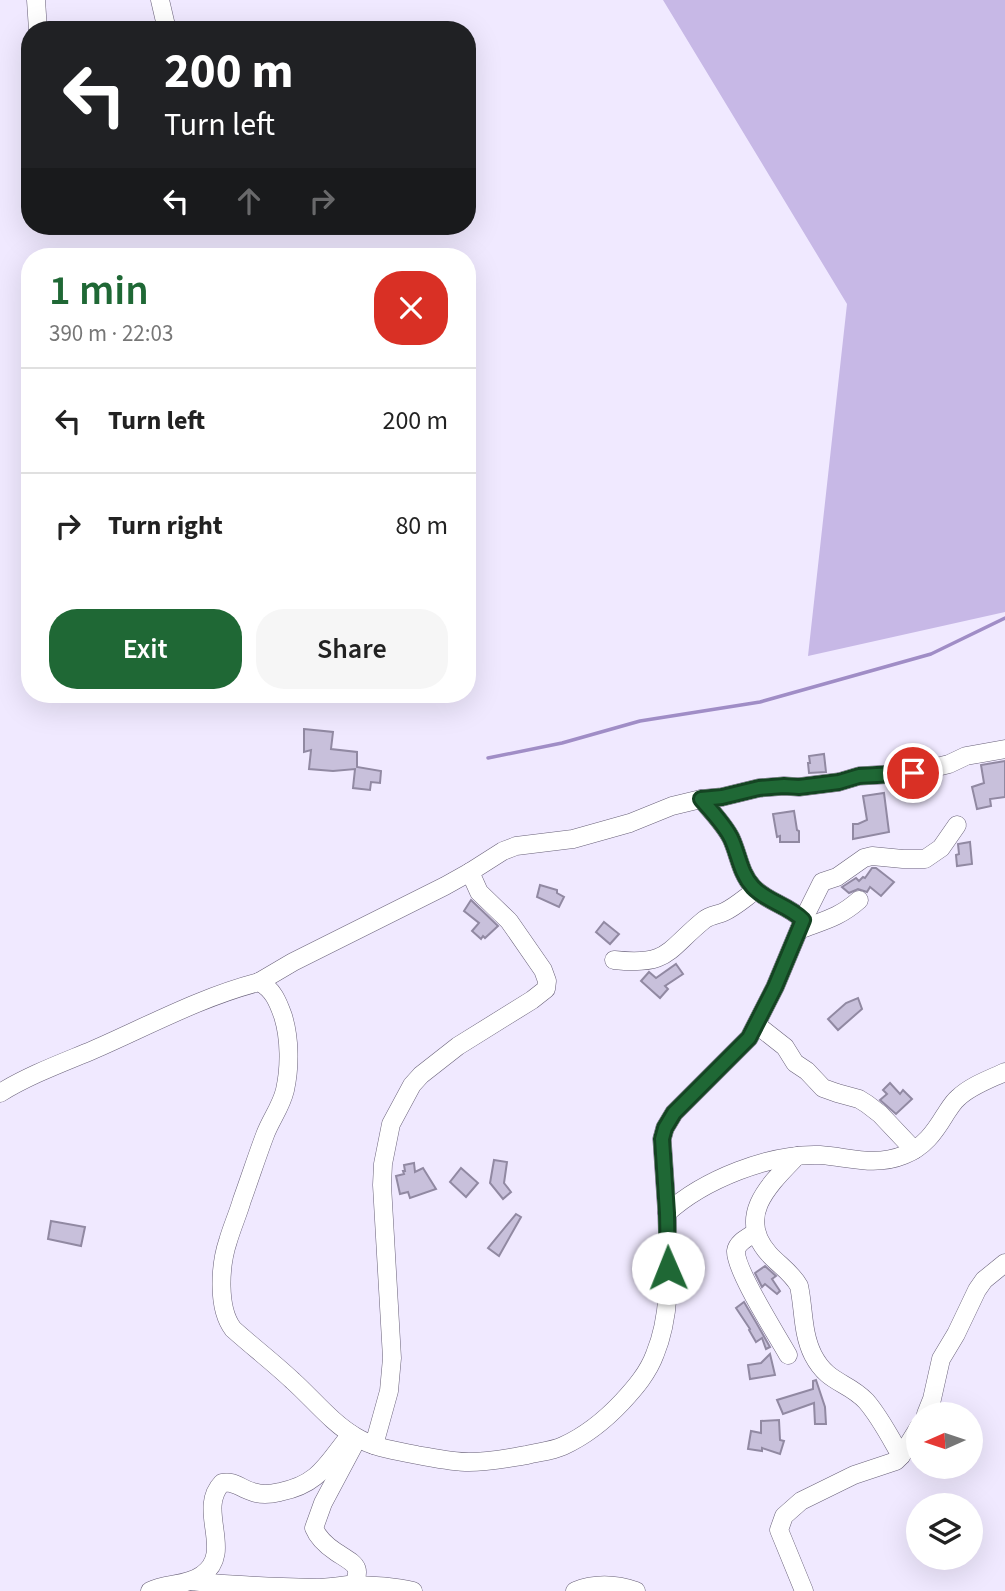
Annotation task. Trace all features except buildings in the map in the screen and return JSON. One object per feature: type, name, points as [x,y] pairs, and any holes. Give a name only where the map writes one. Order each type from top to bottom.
[{"type":"street","points":[[36,0],[37,21]]},
{"type":"street","points":[[160,0],[165,21]]},
{"type":"street","points":[[0,1093],[28,1077],[191,1006],[259,982],[516,846],[573,839],[701,799],[759,788],[799,787],[839,782],[859,776],[913,773],[949,764],[967,756],[1005,749]]},
{"type":"street","points":[[701,799],[727,830],[744,874],[756,890],[794,911],[801,925]]},
{"type":"street","points":[[259,982],[273,992],[281,1010],[286,1027],[287,1072],[280,1107],[267,1131],[227,1243],[222,1273],[227,1321],[341,1427],[361,1439],[445,1461],[491,1461],[548,1451],[582,1435],[614,1411],[644,1376],[655,1356],[666,1317],[667,1297],[667,1213],[662,1139],[665,1128],[674,1113],[744,1044],[757,1025],[822,882],[837,877],[864,858],[872,856],[925,859],[941,848],[957,825]]},
{"type":"street","points":[[352,1588],[356,1569],[354,1564],[326,1545],[314,1528],[323,1503],[389,1391],[392,1358],[382,1185],[391,1124],[406,1095],[421,1075],[458,1046],[532,1000],[545,989],[547,981],[509,920],[479,892],[470,872]]},
{"type":"street","points":[[614,960],[640,961],[659,958],[712,915],[724,912],[756,890]]},
{"type":"street","points":[[801,925],[835,918],[859,900]]},
{"type":"street","points":[[757,1025],[785,1047],[795,1063],[823,1088],[867,1104],[914,1150]]},
{"type":"street","points":[[667,1213],[678,1203],[723,1177],[797,1156],[819,1155],[875,1162],[896,1158],[930,1139],[959,1096],[1005,1072]]},
{"type":"street","points":[[797,1156],[765,1192],[756,1211],[756,1233],[766,1250],[796,1279],[807,1341],[818,1365],[828,1376],[857,1393],[865,1401],[901,1456]]},
{"type":"street","points":[[756,1233],[739,1245],[736,1253],[749,1287],[788,1354]]},
{"type":"street","points":[[931,1402],[941,1359],[977,1290],[984,1279],[1005,1263]]},
{"type":"street","points":[[191,1581],[206,1573],[216,1556],[212,1505],[214,1495],[222,1483],[233,1482],[252,1492],[262,1493],[296,1488],[315,1479],[361,1439]]},
{"type":"street","points":[[804,1591],[779,1530],[784,1516],[810,1496],[869,1469],[893,1463],[906,1448]]},
{"type":"street","points":[[149,1591],[160,1586],[191,1581],[247,1586],[394,1587],[414,1591]]},
{"type":"street","points":[[575,1591],[585,1587],[608,1585],[636,1591]]},
{"type":"shaded area","points":[[663,0],[1005,0],[1005,612],[808,656],[847,304]]},
{"type":"waterway","points":[[488,758],[562,743],[640,721],[760,702],[931,654],[1005,618]]},
{"type":"route","points":[[668,1268],[662,1139],[665,1128],[674,1113],[749,1038],[767,1006],[803,920],[794,911],[767,898],[750,884],[727,830],[701,799],[759,788],[799,787],[839,782],[859,776],[913,773]]}]
